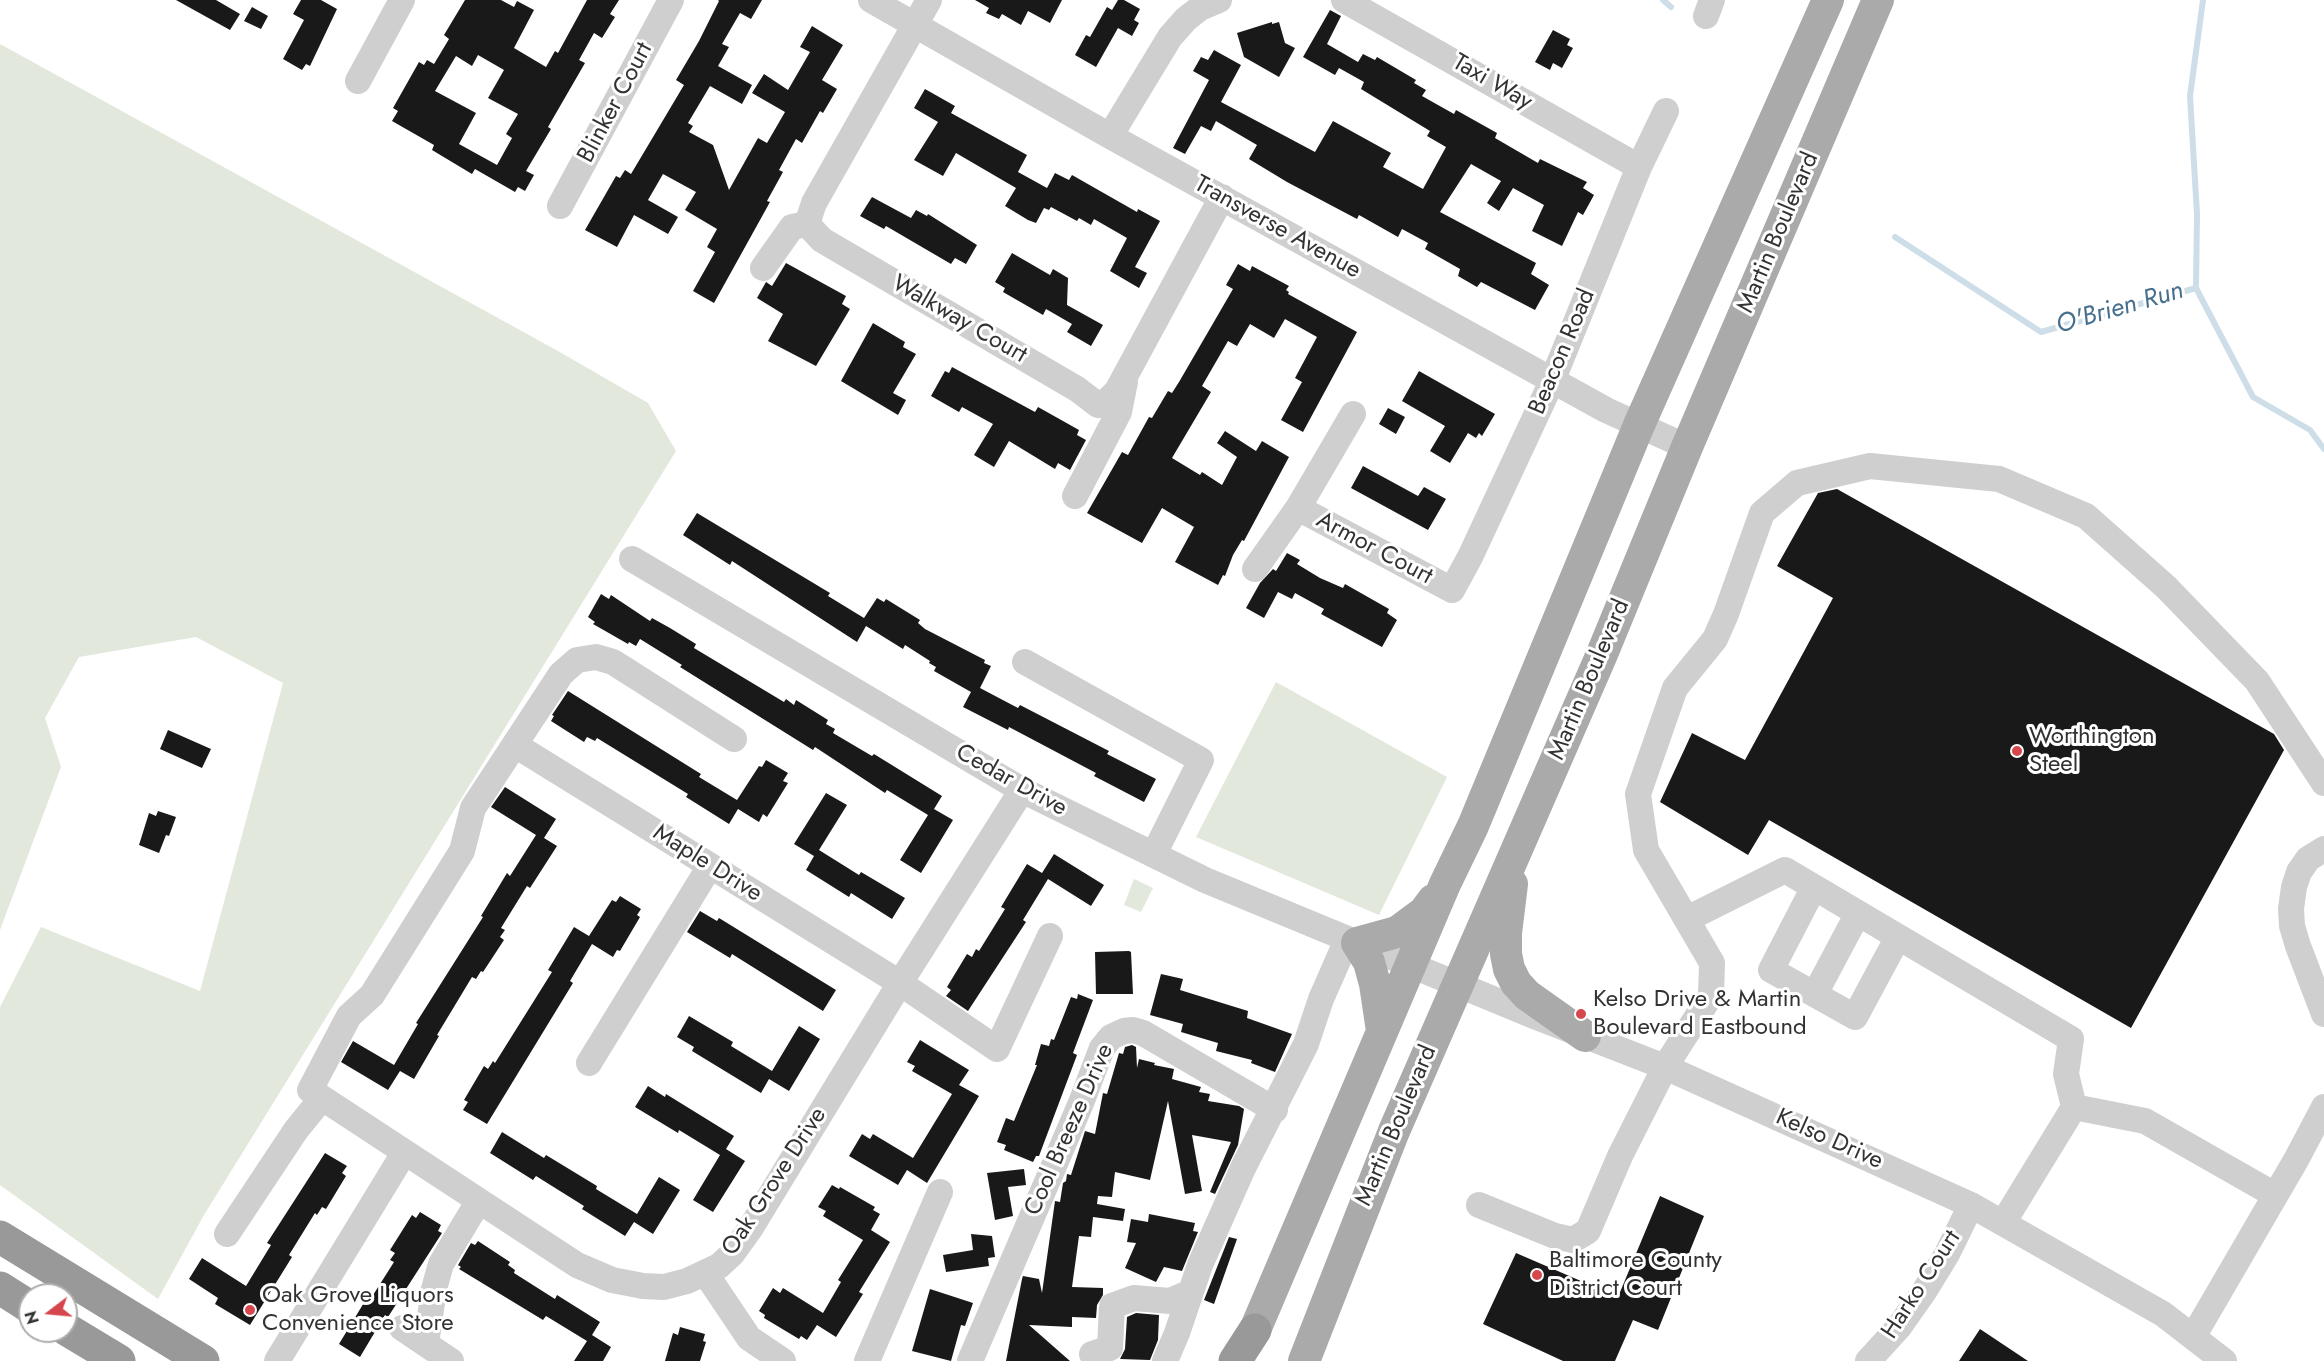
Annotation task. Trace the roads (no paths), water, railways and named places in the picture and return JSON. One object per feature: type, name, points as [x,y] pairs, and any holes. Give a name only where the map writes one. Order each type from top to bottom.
[{"type":"highway","points":[[0,1237],[203,1361]]},
{"type":"highway","points":[[0,1288],[18,1299]]},
{"type":"highway","points":[[1235,1361],[1255,1330]]},
{"type":"highway","points":[[1246,1361],[1255,1330]]},
{"type":"highway","points":[[80,1344],[119,1361]]},
{"type":"main road","name":"Martin Boulevard","points":[[1255,1330],[1382,1030],[1473,826],[1639,425],[1828,0]]},
{"type":"main road","name":"Martin Boulevard","points":[[1304,1361],[1394,1131],[1602,654],[1687,447],[1878,0]]},
{"type":"main road","points":[[1516,851],[1506,933],[1509,969],[1516,983],[1527,995],[1585,1036]]},
{"type":"main road","points":[[1382,1030],[1375,984],[1368,962],[1352,941],[1397,932],[1424,912],[1445,885]]},
{"type":"street","points":[[358,81],[402,0]]},
{"type":"street","name":"Blinker Court","points":[[560,206],[671,0]]},
{"type":"street","name":"Transverse Avenue","points":[[871,0],[1110,136],[1606,410],[1687,447]]},
{"type":"street","points":[[763,268],[792,227],[807,224],[814,203],[929,0]]},
{"type":"street","points":[[1110,136],[1170,37],[1186,19],[1200,8],[1219,0]]},
{"type":"street","name":"Taxi Way","points":[[1344,0],[1639,167]]},
{"type":"street","name":"Beacon Road","points":[[1452,590],[1470,557],[1553,379],[1639,167],[1666,111]]},
{"type":"street","name":"Walkway Court","points":[[807,224],[822,240],[1038,366],[1098,405],[1118,391],[1222,197]]},
{"type":"street","points":[[1075,496],[1119,412],[1126,376]]},
{"type":"street","name":"Armor Court","points":[[1353,414],[1298,508],[1452,590]]},
{"type":"street","points":[[1479,1205],[1555,1236],[1574,1240],[1588,1231],[1620,1156],[1665,1067],[1711,995],[1712,963],[1646,850],[1638,794],[1675,688],[1715,639],[1762,513],[1797,483],[1870,466],[1999,478],[2086,516],[2166,587],[2256,681],[2324,783]]},
{"type":"street","points":[[1256,569],[1298,508]]},
{"type":"street","name":"Cedar Drive","points":[[632,559],[1022,790],[1205,880],[1410,966]]},
{"type":"street","points":[[227,1234],[296,1130],[316,1094],[349,1016],[372,995],[462,851],[473,808],[561,674],[577,660],[596,657],[613,662],[734,739]]},
{"type":"street","points":[[1025,662],[1201,760],[1154,854]]},
{"type":"street","name":"Maple Drive","points":[[515,745],[900,983],[997,1049],[1050,936]]},
{"type":"street","name":"Oak Grove Drive","points":[[316,1094],[577,1265],[612,1280],[643,1286],[664,1287],[706,1274],[732,1254],[750,1229],[900,983],[1022,790]]},
{"type":"street","points":[[2324,849],[2308,859],[2299,872],[2291,909],[2292,926],[2298,946],[2324,1014]]},
{"type":"street","points":[[589,1063],[710,866]]},
{"type":"street","points":[[1687,919],[1785,870],[2071,1039],[2066,1074],[2074,1107],[2003,1223]]},
{"type":"street","points":[[1814,887],[1772,970],[1855,1017],[1898,937]]},
{"type":"street","points":[[1815,994],[1858,913]]},
{"type":"street","points":[[1165,1361],[1200,1265],[1227,1204],[1306,1044],[1321,999],[1352,941]]},
{"type":"street","name":"Kelso Drive","points":[[1410,966],[1665,1067],[1971,1205],[2163,1314],[2224,1361]]},
{"type":"street","name":"Cool Breeze Drive","points":[[970,1361],[1081,1103],[1102,1048],[1111,1036],[1133,1030],[1143,1033],[1275,1110]]},
{"type":"street","points":[[2074,1107],[2145,1121],[2275,1195]]},
{"type":"street","points":[[2193,1337],[2324,1107]]},
{"type":"street","points":[[277,1361],[404,1153]]},
{"type":"street","points":[[867,1361],[940,1192]]},
{"type":"street","points":[[426,1344],[434,1289],[441,1264],[478,1202]]},
{"type":"street","name":"Harko Court","points":[[1868,1361],[1899,1327],[1925,1290],[1947,1254],[1971,1205]]},
{"type":"street","points":[[706,1274],[749,1338],[783,1361]]},
{"type":"street","points":[[1092,1354],[1110,1348],[1112,1305],[1134,1298],[1170,1301],[1191,1292]]},
{"type":"street","points":[[402,1328],[451,1361]]},
{"type":"waterway","name":"O'Brien Run","points":[[1663,0],[1671,7]]},
{"type":"waterway","points":[[2196,288],[2197,214],[2190,96],[2203,0]]},
{"type":"waterway","name":"O'Brien Run","points":[[1895,237],[2041,332],[2196,288],[2253,397],[2310,430],[2324,449]]},
{"type":"place","name":"Worthington Steel","points":[[2017,751]]},
{"type":"place","name":"Kelso Drive & Martin Boulevard Eastbound","points":[[1581,1014]]},
{"type":"place","name":"Baltimore County District Court","points":[[1537,1275]]},
{"type":"place","name":"Oak Grove Liquors Convenience Store","points":[[250,1310]]}]
